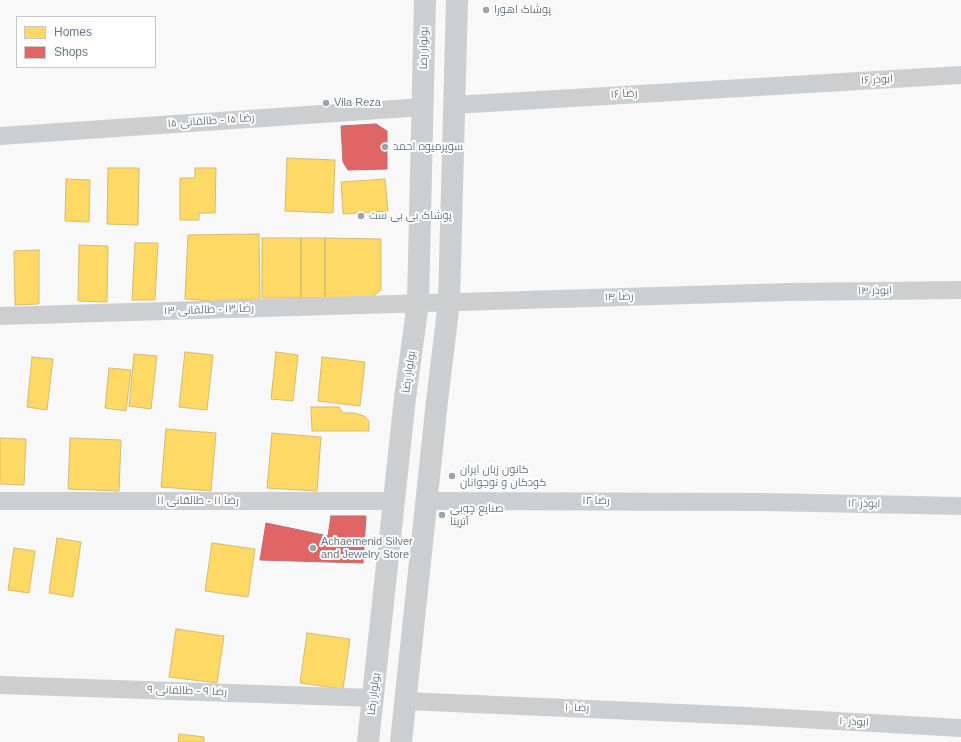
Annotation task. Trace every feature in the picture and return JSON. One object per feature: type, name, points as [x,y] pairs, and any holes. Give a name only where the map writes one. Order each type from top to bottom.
[{"type":"street","name":"بولوار رضا","points":[[368,742],[374,698],[405,398],[418,303],[425,0]]},
{"type":"street","points":[[400,742],[406,701],[426,501],[449,302],[457,0]]},
{"type":"street","name":"ابوذر ۱۶","points":[[794,84],[961,75]]},
{"type":"street","name":"رضا ۱۶","points":[[454,105],[794,84]]},
{"type":"street","name":"رضا ۱۵ - طالقانی ۱۵","points":[[0,136],[423,107]]},
{"type":"street","name":"ابوذر ۱۴","points":[[788,292],[961,290]]},
{"type":"street","name":"رضا ۱۴","points":[[418,303],[788,292]]},
{"type":"street","name":"رضا ۱۳ - طالقانی ۱۳","points":[[0,316],[418,303]]},
{"type":"street","name":"رضا ۱۱ - طالقانی ۱۱","points":[[0,500],[395,501]]},
{"type":"street","name":"رضا ۱۲","points":[[426,501],[766,502]]},
{"type":"street","name":"ابوذر ۱۲","points":[[766,502],[961,506]]},
{"type":"street","name":"رضا ۹ - طالقانی ۹","points":[[0,685],[374,698]]},
{"type":"street","points":[[374,698],[406,701]]},
{"type":"street","name":"رضا ۱۰","points":[[406,701],[748,716]]},
{"type":"street","name":"ابوذر ۱۰","points":[[748,716],[961,728]]},
{"type":"building: Homes","points":[[287,158],[335,160],[333,213],[285,211]]},
{"type":"building: Homes","points":[[108,168],[139,168],[138,225],[107,224]]},
{"type":"building: Homes","points":[[195,168],[216,168],[215,213],[199,213],[199,220],[180,220],[180,178],[195,178]]},
{"type":"building: Homes","points":[[66,179],[90,180],[89,222],[65,221]]},
{"type":"building: Homes","points":[[385,179],[388,211],[343,214],[341,182]]},
{"type":"building: Homes","points":[[259,234],[260,299],[212,301],[185,299],[188,235]]},
{"type":"building: Homes","points":[[262,238],[301,238],[301,298],[262,298]]},
{"type":"building: Homes","points":[[301,238],[325,238],[325,298],[301,298]]},
{"type":"building: Homes","points":[[325,238],[381,239],[381,290],[372,297],[325,298]]},
{"type":"building: Homes","points":[[135,243],[158,243],[155,300],[132,300]]},
{"type":"building: Homes","points":[[79,245],[108,246],[107,302],[78,301]]},
{"type":"building: Homes","points":[[39,250],[39,304],[15,305],[14,251]]},
{"type":"building: Homes","points":[[185,352],[213,355],[207,410],[179,407]]},
{"type":"building: Homes","points":[[276,352],[298,355],[293,401],[271,399]]},
{"type":"building: Homes","points":[[134,354],[157,356],[151,409],[129,406]]},
{"type":"building: Homes","points":[[32,357],[53,359],[47,410],[27,407]]},
{"type":"building: Homes","points":[[322,357],[365,362],[360,406],[318,401]]},
{"type":"building: Homes","points":[[109,368],[131,370],[126,411],[105,408]]},
{"type":"building: Homes","points":[[311,407],[339,407],[343,413],[355,413],[364,416],[369,421],[369,431],[312,431]]},
{"type":"building: Homes","points":[[166,429],[216,433],[211,491],[161,487]]},
{"type":"building: Homes","points":[[272,433],[321,437],[317,491],[267,488]]},
{"type":"building: Homes","points":[[0,438],[26,439],[24,485],[0,484]]},
{"type":"building: Homes","points":[[70,438],[121,440],[119,491],[68,489]]},
{"type":"building: Homes","points":[[57,538],[81,542],[73,597],[49,593]]},
{"type":"building: Homes","points":[[212,543],[255,549],[248,597],[205,591]]},
{"type":"building: Homes","points":[[14,548],[35,551],[29,593],[8,590]]},
{"type":"building: Homes","points":[[176,629],[224,636],[217,683],[169,677]]},
{"type":"building: Homes","points":[[307,633],[350,639],[343,689],[300,683]]},
{"type":"building: Homes","points":[[179,734],[204,737],[204,742],[178,742]]},
{"type":"building: Shops","points":[[376,124],[387,131],[387,169],[348,170],[343,162],[341,126]]},
{"type":"building: Shops","name":"Achaemenid Silver and Jewelry Store","points":[[331,516],[366,516],[363,563],[260,560],[266,523],[328,536]]},
{"type":"place","name":"پوشاک اهورا","points":[[486,10]]},
{"type":"place","name":"Vila Reza","points":[[326,103]]},
{"type":"place","name":"سوپرمیوه احمد","points":[[385,147]]},
{"type":"place","name":"پوشاک بی بی ست","points":[[361,216]]},
{"type":"place","name":"کانون زبان ایران کودکان و نوجوانان","points":[[452,476]]},
{"type":"place","name":"صنایع چوبی آترینا","points":[[442,515]]},
{"type":"place","name":"Achaemenid Silver and Jewelry Store","points":[[313,548]]}]
